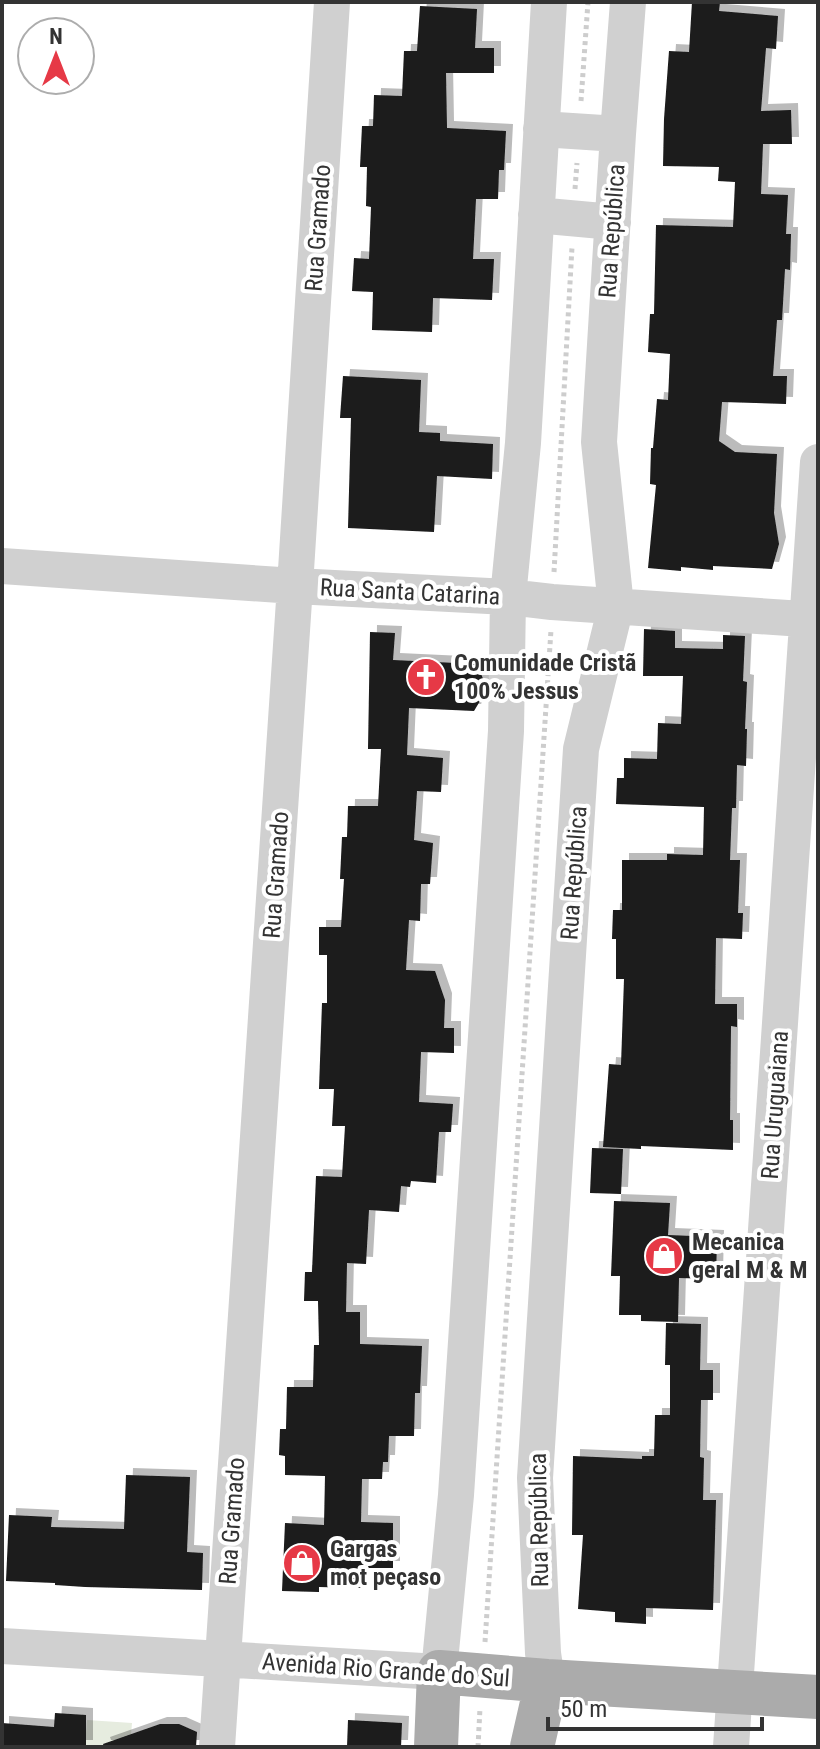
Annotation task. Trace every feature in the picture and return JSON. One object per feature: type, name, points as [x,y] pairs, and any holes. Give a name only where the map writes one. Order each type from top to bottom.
[{"type":"main road","name":"Avenida Rio Grande do Sul","points":[[439,1672],[818,1697]]},
{"type":"main road","points":[[436,1747],[439,1672]]},
{"type":"main road","name":"Rua República","points":[[532,1747],[547,1681]]},
{"type":"street","name":"Rua Gramado","points":[[217,1747],[332,2]]},
{"type":"street","points":[[439,1672],[456,1495],[506,731],[508,597],[523,443],[549,2]]},
{"type":"street","name":"Rua República","points":[[547,1681],[535,1478],[581,749],[616,606],[599,442],[628,2]]},
{"type":"street","points":[[541,129],[618,134]]},
{"type":"street","points":[[536,215],[613,222]]},
{"type":"street","name":"Rua Uruguaiana","points":[[731,1747],[813,620],[818,462]]},
{"type":"street","name":"Rua Santa Catarina","points":[[2,566],[508,597],[813,620]]},
{"type":"street","name":"Avenida Rio Grande do Sul","points":[[2,1646],[439,1672]]},
{"type":"path","points":[[478,1747],[588,2]]},
{"type":"shaded area","points":[[87,1720],[132,1723],[130,1747],[85,1747]]},
{"type":"building","points":[[692,2],[720,2],[719,11],[778,16],[776,49],[766,48],[761,111],[791,110],[792,144],[763,144],[761,194],[788,195],[786,234],[791,234],[790,270],[785,269],[782,320],[777,320],[773,376],[787,376],[786,404],[722,402],[719,441],[735,452],[777,454],[774,513],[779,544],[772,569],[713,566],[713,570],[681,567],[681,571],[648,568],[656,485],[650,484],[651,448],[657,399],[668,400],[670,354],[648,352],[650,314],[654,314],[656,225],[733,227],[735,182],[718,181],[719,167],[663,166],[669,51],[689,52]]},
{"type":"building","points":[[420,6],[477,9],[475,48],[494,48],[494,73],[446,73],[447,128],[506,131],[504,170],[499,170],[498,199],[476,199],[473,259],[494,259],[492,300],[433,298],[432,332],[372,330],[373,292],[352,291],[354,258],[369,259],[371,207],[366,206],[367,167],[360,167],[362,126],[373,126],[374,95],[402,96],[404,51],[417,51]]},
{"type":"building","points":[[343,376],[421,380],[419,432],[440,433],[440,441],[493,444],[492,479],[437,476],[434,532],[348,528],[351,418],[340,418]]},
{"type":"building","points":[[644,629],[675,631],[675,648],[723,649],[723,635],[745,636],[746,766],[737,765],[730,860],[740,860],[738,913],[743,913],[742,939],[716,938],[715,1004],[737,1004],[737,1027],[731,1026],[730,1120],[733,1120],[733,1150],[603,1147],[609,1064],[621,1065],[624,979],[616,979],[616,939],[612,939],[613,910],[622,910],[622,860],[667,860],[667,854],[703,855],[704,807],[616,804],[617,778],[624,778],[624,758],[657,759],[658,723],[681,724],[683,676],[643,676]]},
{"type":"building","points":[[370,632],[395,633],[393,660],[477,664],[486,686],[474,711],[409,708],[407,755],[443,758],[441,792],[417,791],[414,840],[433,843],[430,884],[421,884],[420,921],[409,920],[406,970],[435,971],[445,1000],[444,1028],[454,1028],[454,1053],[421,1052],[419,1102],[453,1104],[451,1132],[439,1132],[436,1183],[411,1181],[410,1187],[401,1186],[399,1212],[369,1210],[366,1264],[347,1263],[346,1312],[360,1312],[360,1344],[422,1346],[420,1393],[415,1393],[414,1436],[389,1436],[388,1462],[383,1462],[382,1479],[362,1479],[361,1522],[393,1523],[393,1568],[362,1568],[361,1588],[319,1587],[319,1592],[282,1591],[285,1523],[324,1525],[325,1476],[285,1475],[285,1456],[279,1455],[280,1429],[286,1429],[287,1387],[313,1387],[314,1345],[319,1345],[318,1301],[304,1301],[305,1272],[312,1272],[316,1176],[342,1177],[345,1126],[332,1126],[334,1089],[319,1089],[322,1003],[327,1003],[327,955],[319,955],[319,927],[341,927],[344,879],[340,879],[342,837],[347,837],[348,806],[378,806],[381,749],[368,749]]},
{"type":"building","points":[[592,1148],[623,1149],[621,1194],[590,1193]]},
{"type":"building","points":[[614,1201],[670,1203],[668,1235],[717,1237],[716,1279],[679,1278],[678,1322],[641,1321],[641,1315],[619,1315],[620,1276],[611,1276]]},
{"type":"building","points":[[666,1323],[701,1324],[700,1370],[713,1370],[713,1400],[701,1400],[700,1457],[704,1458],[703,1500],[716,1500],[713,1610],[646,1608],[646,1624],[615,1622],[615,1612],[578,1609],[583,1535],[572,1535],[573,1456],[642,1459],[642,1456],[654,1456],[655,1415],[670,1415],[670,1365],[665,1365]]},
{"type":"building","points":[[126,1475],[190,1477],[187,1552],[203,1553],[202,1590],[6,1581],[9,1515],[52,1517],[51,1527],[124,1529]]},
{"type":"building","points":[[55,1713],[86,1715],[86,1747],[2,1747],[2,1723],[54,1727]]},
{"type":"building","points":[[348,1720],[402,1723],[401,1747],[347,1747]]},
{"type":"building","points":[[160,1724],[179,1724],[197,1732],[196,1747],[104,1747],[103,1744]]},
{"type":"place","name":"Comunidade Cristã 100% Jessus","points":[[426,677]]},
{"type":"place","name":"Mecanica geral M & M","points":[[664,1256]]},
{"type":"place","name":"Gargas mot peçaso","points":[[302,1563]]}]
